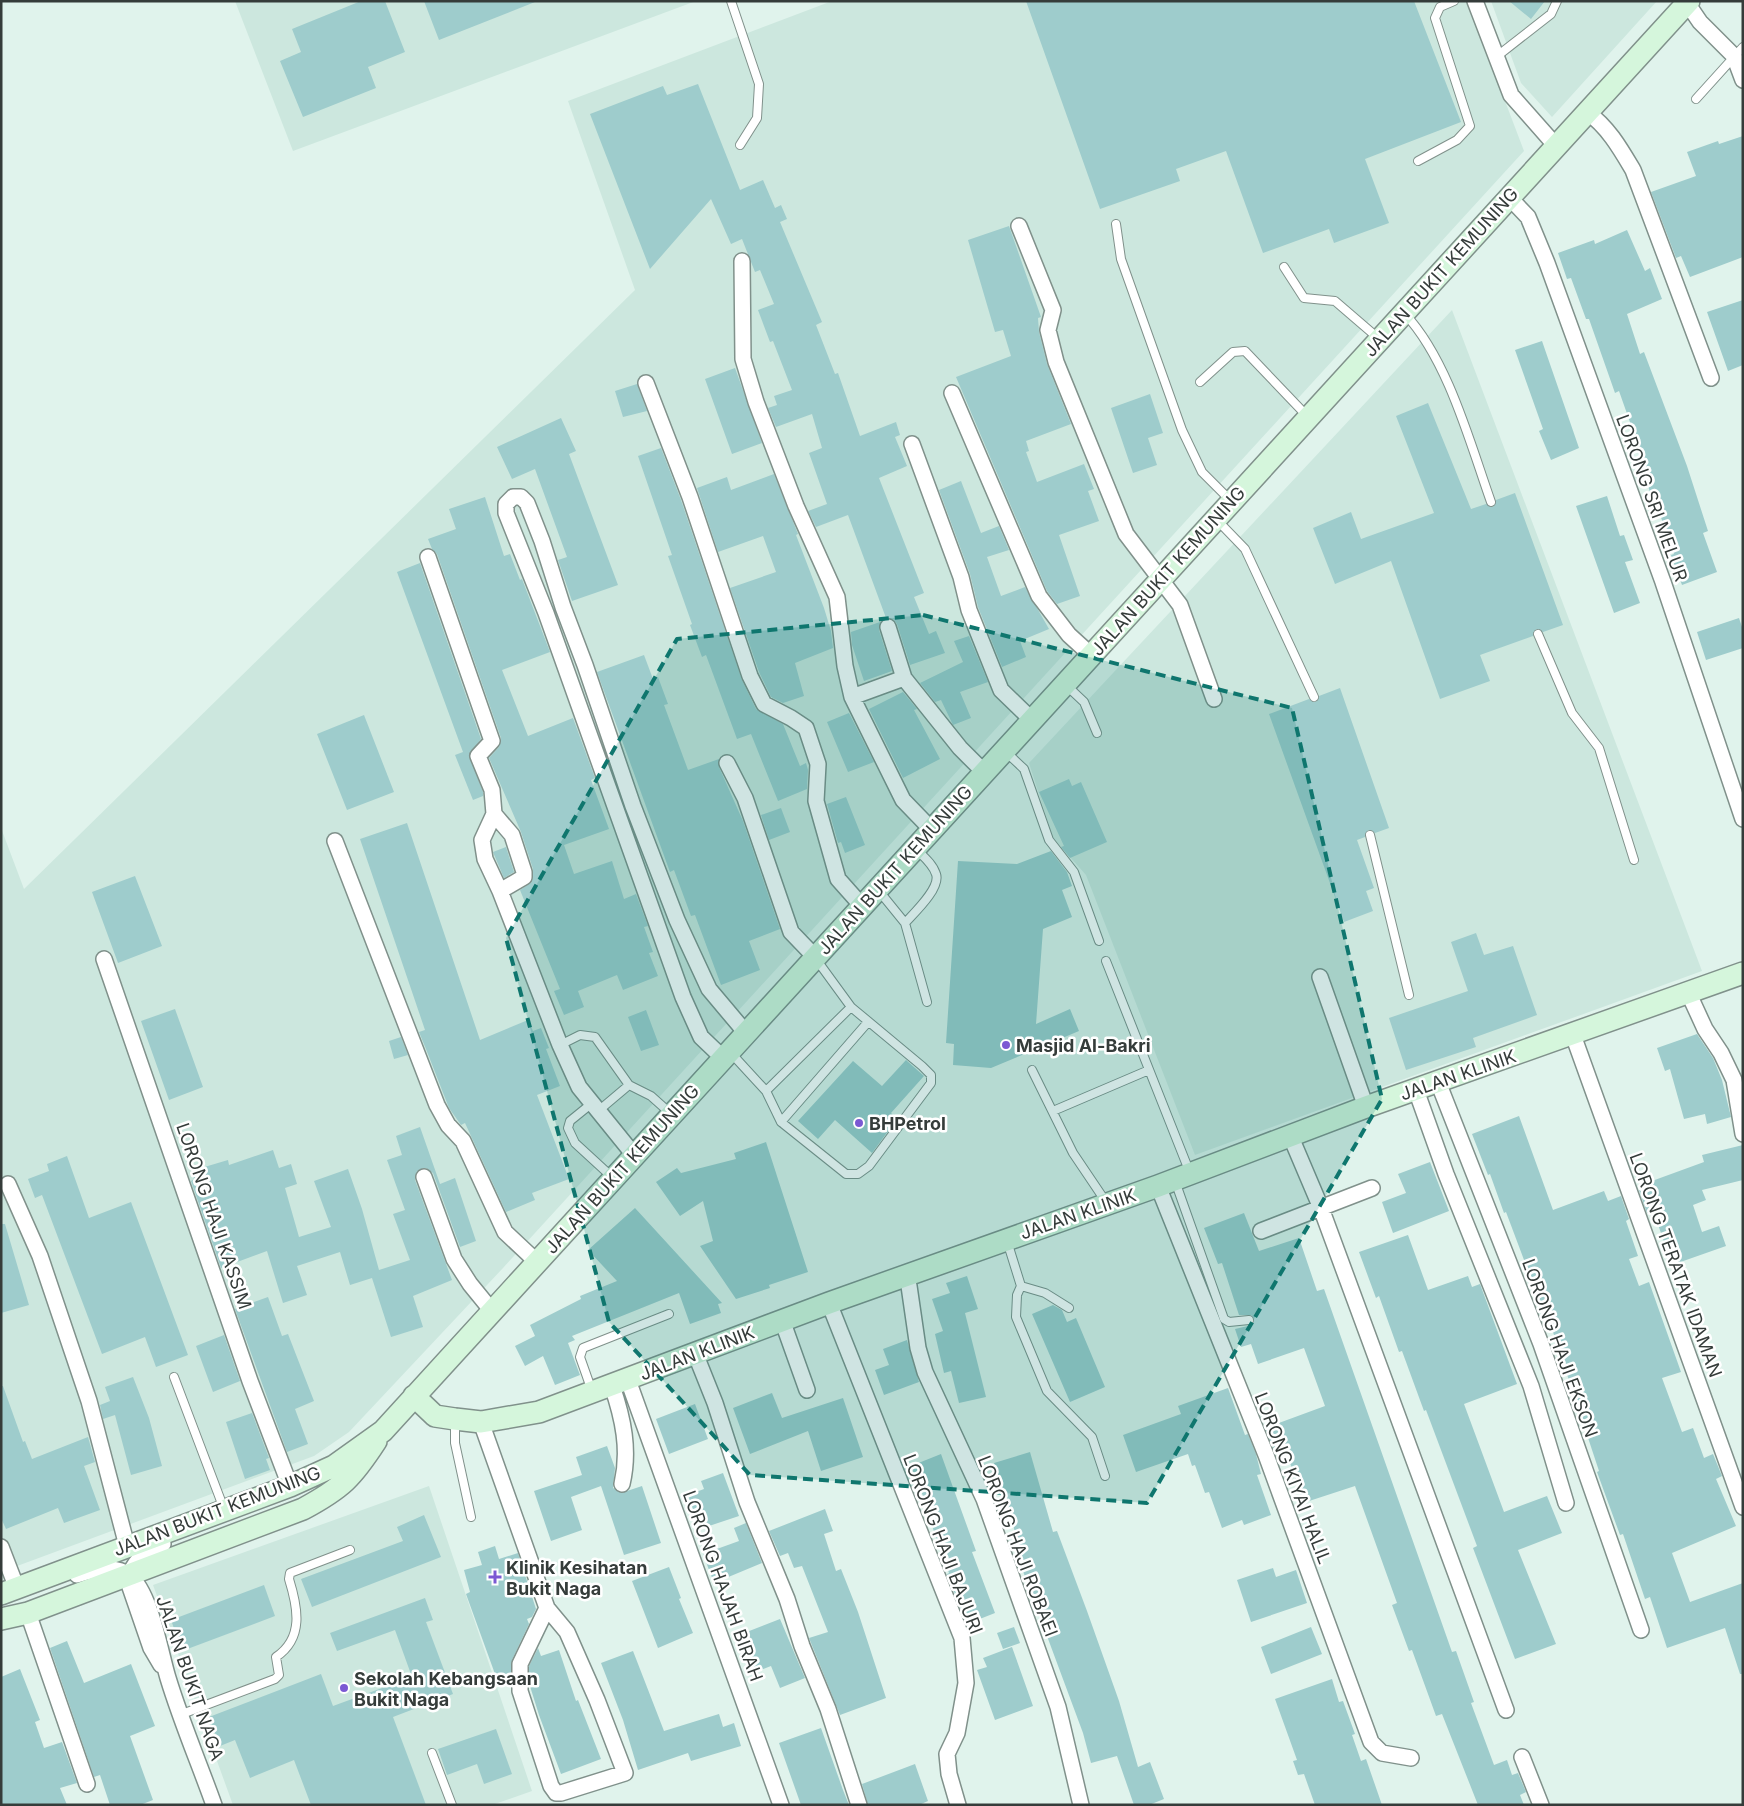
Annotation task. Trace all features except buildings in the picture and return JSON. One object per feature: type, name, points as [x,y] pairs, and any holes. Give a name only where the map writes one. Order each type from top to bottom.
[{"type":"main road","name":"JALAN BUKIT KEMUNING","points":[[6,1592],[290,1486],[334,1466],[383,1431],[1687,2]]},
{"type":"main road","name":"JALAN KLINIK","points":[[414,1396],[435,1416],[456,1419],[481,1422],[539,1412],[782,1320],[1174,1180],[1366,1107],[1743,973]]},
{"type":"main road","points":[[1,1619],[28,1613],[303,1508],[331,1494],[355,1473],[383,1431]]},
{"type":"street","points":[[1476,1],[1511,94],[1556,146]]},
{"type":"street","points":[[1687,2],[1700,22],[1739,51],[1743,80]]},
{"type":"street","points":[[1587,112],[1598,120],[1617,142],[1633,170],[1711,378]]},
{"type":"street","name":"LORONG SRI MELUR","points":[[1509,197],[1532,225],[1547,263],[1663,582],[1743,819]]},
{"type":"street","points":[[1019,226],[1052,310],[1048,330],[1056,362],[1126,534],[1180,605],[1214,699]]},
{"type":"street","points":[[742,261],[743,359],[756,402],[796,506],[837,597],[844,666],[852,697],[903,800],[932,830]]},
{"type":"street","points":[[646,383],[690,498],[750,676],[764,704],[806,728],[818,764],[816,801],[838,879],[862,906]]},
{"type":"street","points":[[952,393],[1039,596],[1069,635],[1091,655]]},
{"type":"street","points":[[912,444],[961,577],[969,610],[1001,690],[1032,720]]},
{"type":"street","points":[[726,1055],[701,1037],[692,1021],[546,613],[506,513],[506,504],[513,497],[521,497],[526,503],[542,541],[563,607],[585,665],[633,806],[677,920],[709,989],[746,1033]]},
{"type":"street","points":[[428,557],[492,741],[478,756],[492,790],[494,814],[482,840],[485,858],[500,891],[560,1046],[579,1087],[594,1108],[634,1155]]},
{"type":"street","points":[[546,613],[563,607]]},
{"type":"street","points":[[888,628],[904,678],[960,748],[984,772]]},
{"type":"street","points":[[852,697],[904,678]]},
{"type":"street","points":[[727,763],[745,798],[791,932],[815,957]]},
{"type":"street","points":[[494,814],[512,835],[524,872],[524,877],[520,881],[500,891]]},
{"type":"street","points":[[335,841],[438,1105],[448,1126],[463,1141],[505,1232],[537,1262]]},
{"type":"street","name":"LORONG HAJI KASSIM","points":[[104,959],[250,1380],[290,1486]]},
{"type":"street","points":[[1320,977],[1366,1107]]},
{"type":"street","points":[[1688,992],[1705,1029],[1721,1053],[1734,1080],[1743,1134]]},
{"type":"street","name":"LORONG TERATAK IDAMAN","points":[[1573,1035],[1743,1507]]},
{"type":"street","name":"LORONG HAJI EKSON","points":[[1438,1082],[1541,1344],[1641,1630]]},
{"type":"street","points":[[1416,1090],[1446,1174],[1532,1386],[1566,1503]]},
{"type":"street","points":[[1290,1135],[1321,1208],[1506,1710]]},
{"type":"street","points":[[424,1177],[454,1259],[470,1284],[492,1312]]},
{"type":"street","name":"LORONG KIYAI HALIL","points":[[1174,1180],[1266,1455],[1371,1742],[1382,1753],[1411,1758]]},
{"type":"street","points":[[8,1184],[40,1256],[89,1402],[127,1546]]},
{"type":"street","points":[[1262,1230],[1372,1188]]},
{"type":"street","name":"LORONG HAJI ROBAEI","points":[[905,1276],[909,1286],[918,1348],[925,1372],[984,1499],[1058,1707],[1081,1805]]},
{"type":"street","name":"LORONG HAJI BAJURI","points":[[829,1303],[962,1638],[966,1683],[957,1733],[947,1754],[949,1774],[958,1805]]},
{"type":"street","points":[[782,1320],[807,1390]]},
{"type":"street","points":[[695,1353],[716,1403],[747,1502],[787,1599],[802,1646],[828,1709],[859,1805]]},
{"type":"street","points":[[611,1386],[624,1429],[626,1469],[622,1484]]},
{"type":"street","name":"LORONG HAJAH BIRAH","points":[[611,1386],[781,1805]]},
{"type":"street","points":[[481,1422],[547,1608],[567,1632],[597,1700],[625,1773],[561,1793],[556,1792],[551,1786],[520,1691],[520,1664],[547,1608]]},
{"type":"street","points":[[1,1547],[6,1592],[95,1570],[116,1569],[129,1575],[136,1561],[145,1552],[237,1512],[290,1486]]},
{"type":"street","name":"JALAN BUKIT NAGA","points":[[129,1575],[140,1589],[161,1643],[168,1678],[214,1805]]},
{"type":"street","points":[[28,1613],[87,1784]]},
{"type":"street","points":[[1522,1756],[1540,1805]]},
{"type":"lane","points":[[731,1],[759,84],[757,118],[740,145]]},
{"type":"lane","points":[[1418,161],[1458,140],[1470,126],[1435,18],[1440,7],[1454,1]]},
{"type":"lane","points":[[1496,57],[1551,14],[1558,1]]},
{"type":"lane","points":[[1696,98],[1739,51]]},
{"type":"lane","points":[[1116,224],[1121,259],[1182,430],[1202,472],[1232,501]]},
{"type":"lane","points":[[1284,267],[1304,298],[1335,301],[1380,340]]},
{"type":"lane","points":[[1404,313],[1420,331],[1454,398],[1491,502]]},
{"type":"lane","points":[[1200,382],[1233,352],[1245,351],[1308,418]]},
{"type":"lane","points":[[1216,519],[1233,535],[1250,557],[1314,697]]},
{"type":"lane","points":[[1538,634],[1572,713],[1599,748],[1634,860]]},
{"type":"lane","points":[[1065,684],[1084,702],[1097,733]]},
{"type":"lane","points":[[1004,751],[1024,769],[1049,840],[1074,872],[1099,941]]},
{"type":"lane","points":[[1370,835],[1409,995]]},
{"type":"lane","points":[[905,923],[923,904],[936,885],[937,876],[933,867],[915,848]]},
{"type":"lane","points":[[877,889],[905,923],[927,1002]]},
{"type":"lane","points":[[726,1055],[766,1091],[781,1122],[846,1174],[858,1174],[869,1166],[931,1083],[930,1075],[922,1066],[851,1007],[815,957]]},
{"type":"lane","points":[[1106,961],[1149,1070],[1174,1180],[1224,1319],[1229,1322],[1249,1320]]},
{"type":"lane","points":[[766,1091],[851,1007]]},
{"type":"lane","points":[[781,1122],[868,1022]]},
{"type":"lane","points":[[560,1046],[580,1035],[595,1037],[629,1085],[651,1096],[672,1115]]},
{"type":"lane","points":[[1032,1070],[1073,1152],[1108,1204]]},
{"type":"lane","points":[[1054,1111],[1149,1070]]},
{"type":"lane","points":[[613,1179],[575,1143],[568,1128],[570,1121],[629,1085]]},
{"type":"lane","points":[[1006,1239],[1021,1286],[1016,1316],[1047,1391],[1092,1436],[1105,1476]]},
{"type":"lane","points":[[1021,1286],[1045,1292],[1069,1308]]},
{"type":"lane","points":[[611,1386],[580,1357],[583,1348],[669,1314]]},
{"type":"lane","points":[[174,1377],[224,1510]]},
{"type":"lane","points":[[456,1419],[455,1443],[471,1517]]},
{"type":"lane","points":[[182,1714],[275,1679],[279,1675],[276,1658],[288,1648],[297,1629],[298,1619],[289,1579],[290,1573],[350,1550]]},
{"type":"lane","points":[[432,1753],[452,1805]]},
{"type":"highlighted area","points":[[923,615],[1292,708],[1382,1099],[1147,1503],[750,1475],[609,1322],[506,938],[677,639]]},
{"type":"shaded area","points":[[235,1],[696,1],[293,151]]},
{"type":"shaded area","points":[[832,1],[1467,1],[1524,151],[503,1268],[349,1432],[314,1456],[1,1572],[1,828],[24,889],[635,290],[568,101]]},
{"type":"shaded area","points":[[1491,1],[1657,1],[1552,117],[1521,83]]},
{"type":"shaded area","points":[[1452,310],[1702,971],[1195,1155],[1086,875],[1053,838],[1029,763]]},
{"type":"shaded area","name":"Sekolah Kebangsaan Bukit Naga","points":[[429,1486],[532,1791],[492,1805],[233,1805],[153,1585]]},
{"type":"place","name":"Masjid Al-Bakri","points":[[1006,1045]]},
{"type":"place","name":"BHPetrol","points":[[859,1123]]},
{"type":"place","name":"Klinik Kesihatan Bukit Naga","points":[[495,1577]]},
{"type":"place","name":"Sekolah Kebangsaan Bukit Naga","points":[[344,1688]]}]
